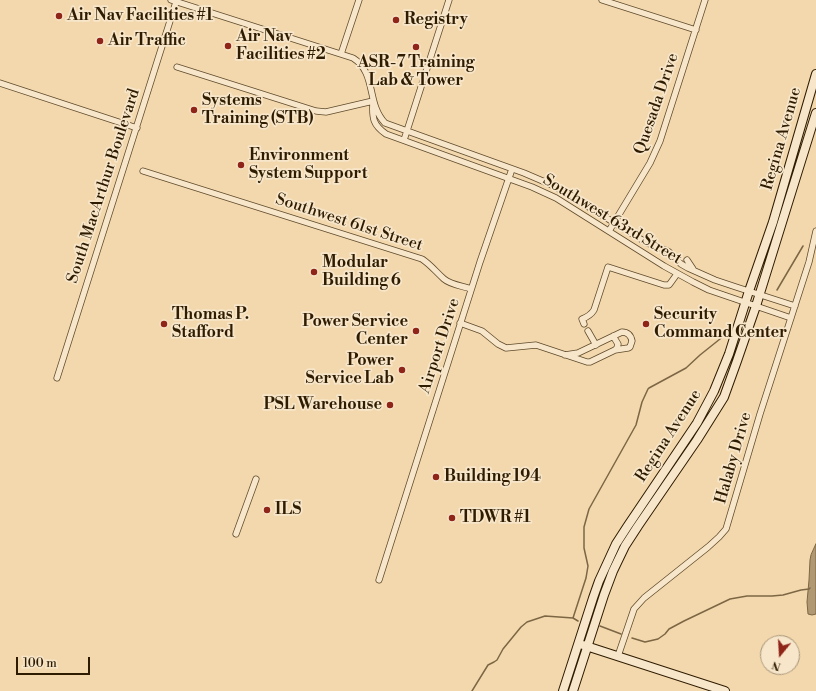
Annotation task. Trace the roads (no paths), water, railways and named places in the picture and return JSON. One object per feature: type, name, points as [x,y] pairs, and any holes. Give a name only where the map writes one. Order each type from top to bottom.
[{"type":"main road","name":"Regina Avenue","points":[[563,691],[593,598],[616,544],[697,423],[714,391],[729,354],[773,222],[816,74]]},
{"type":"main road","name":"Regina Avenue","points":[[573,691],[610,577],[625,546],[697,440],[724,397],[760,294],[816,114]]},
{"type":"main road","points":[[579,643],[725,691]]},
{"type":"street","points":[[341,54],[359,0]]},
{"type":"street","points":[[404,140],[449,0]]},
{"type":"street","points":[[602,0],[696,30]]},
{"type":"street","name":"Quesada Drive","points":[[609,232],[650,162],[660,141],[705,0]]},
{"type":"street","name":"Southwest 63rd Street","points":[[174,1],[353,58],[359,62],[368,74],[373,101],[379,117],[385,123],[552,185],[647,243],[669,252],[681,264],[700,274],[796,306]]},
{"type":"street","name":"South MacArthur Boulevard","points":[[57,378],[137,128],[174,1]]},
{"type":"street","points":[[177,67],[316,111],[326,112],[373,101]]},
{"type":"street","points":[[0,83],[137,128]]},
{"type":"street","name":"Southwest 63rd Street","points":[[373,101],[374,122],[379,129],[386,134],[532,187],[556,198],[677,274],[709,290],[792,318]]},
{"type":"street","name":"Airport Drive","points":[[379,580],[471,289],[512,169]]},
{"type":"street","name":"Southwest 61st Street","points":[[143,171],[422,259],[434,268],[448,282],[471,289]]},
{"type":"street","name":"Halaby Drive","points":[[618,656],[634,608],[644,598],[708,547],[726,528],[760,414],[796,306],[809,262],[816,231]]},
{"type":"street","points":[[687,260],[693,269],[700,274]]},
{"type":"street","points":[[583,322],[594,310],[608,267],[664,285],[669,285],[677,274]]},
{"type":"street","points":[[460,323],[482,331],[498,344],[506,348],[536,345],[565,355],[590,362],[615,350],[628,348],[630,347],[632,341],[626,332],[622,332],[578,353],[565,355]]},
{"type":"street","points":[[588,331],[596,345]]},
{"type":"street","points":[[613,336],[618,344],[615,350]]},
{"type":"street","points":[[236,534],[256,479]]},
{"type":"waterway","points":[[777,290],[803,246]]},
{"type":"waterway","points":[[472,691],[488,665],[497,660],[503,649],[527,622],[545,616],[573,618],[586,578],[588,566],[584,548],[584,527],[589,509],[636,425],[642,402],[648,389],[686,368],[725,335]]},
{"type":"waterway","points":[[632,638],[645,642],[658,639],[669,629],[730,599],[747,596],[783,595],[810,588]]},
{"type":"waterway","points":[[573,618],[578,621]]},
{"type":"waterway","points":[[600,626],[621,634]]},
{"type":"place","name":"Air Nav Facilities #1","points":[[59,16]]},
{"type":"place","name":"Registry","points":[[396,20]]},
{"type":"place","name":"Air Traffic","points":[[100,41]]},
{"type":"place","name":"Air Nav Facilities #2","points":[[228,46]]},
{"type":"place","name":"ASR-7 Training Lab & Tower","points":[[416,47]]},
{"type":"place","name":"Systems Training (STB)","points":[[194,110]]},
{"type":"place","name":"Environment System Support","points":[[241,165]]},
{"type":"place","name":"Modular Building 6","points":[[314,272]]},
{"type":"place","name":"Thomas P. Stafford","points":[[164,324]]},
{"type":"place","name":"Security Command Center","points":[[646,324]]},
{"type":"place","name":"Power Service Center","points":[[416,331]]},
{"type":"place","name":"Power Service Lab","points":[[402,370]]},
{"type":"place","name":"PSL Warehouse","points":[[390,405]]},
{"type":"place","name":"Building 194","points":[[436,477]]},
{"type":"place","name":"ILS","points":[[267,510]]},
{"type":"place","name":"TDWR #1","points":[[452,518]]}]
